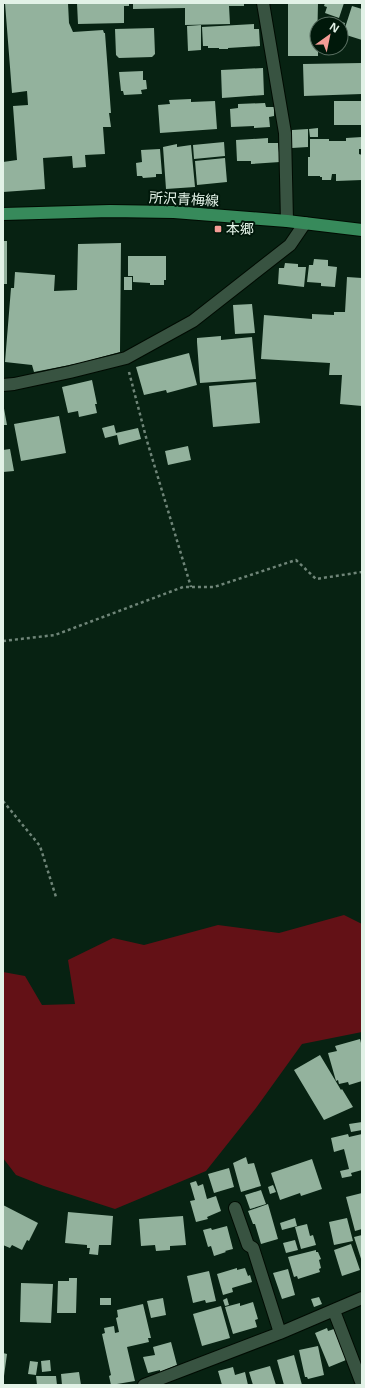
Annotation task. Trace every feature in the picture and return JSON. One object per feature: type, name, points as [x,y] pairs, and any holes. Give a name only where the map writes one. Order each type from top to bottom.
[{"type":"main road","name":"所沢青梅線","points":[[3,214],[110,211],[174,212],[287,221],[362,230]]},
{"type":"street","points":[[263,3],[285,133],[287,221]]},
{"type":"street","points":[[3,385],[70,372],[126,358],[193,321],[290,245],[305,224]]},
{"type":"street","points":[[235,1208],[248,1245],[253,1248],[280,1334]]},
{"type":"street","points":[[144,1385],[280,1334],[362,1298]]},
{"type":"street","points":[[334,1311],[362,1384]]},
{"type":"path","points":[[126,358],[146,441],[191,587]]},
{"type":"path","points":[[3,641],[55,635],[183,587],[214,587],[296,560],[316,579],[362,572]]},
{"type":"path","points":[[3,801],[40,846],[56,897]]},
{"type":"shaded area","points":[[344,915],[362,924],[362,1032],[302,1044],[256,1108],[206,1171],[115,1209],[44,1186],[16,1175],[3,1158],[3,972],[25,976],[42,1005],[75,1004],[68,960],[113,938],[144,945],[218,925],[279,933]]},
{"type":"building","points":[[5,3],[68,3],[69,23],[73,32],[103,30],[105,33],[111,127],[103,127],[105,154],[85,155],[86,167],[73,168],[72,156],[43,158],[45,189],[3,192],[3,162],[17,160],[13,106],[28,105],[27,91],[12,93]]},
{"type":"building","points":[[77,3],[129,3],[129,6],[124,6],[124,23],[78,24]]},
{"type":"building","points":[[133,3],[244,3],[244,6],[229,6],[230,24],[185,25],[185,8],[133,9]]},
{"type":"building","points":[[288,3],[318,3],[318,16],[309,16],[309,56],[288,56]]},
{"type":"building","points":[[325,3],[344,3],[340,16],[333,16],[325,13],[327,7],[324,6]]},
{"type":"building","points":[[352,6],[362,9],[362,40],[349,36],[349,16]]},
{"type":"building","points":[[254,24],[254,29],[259,29],[260,46],[219,49],[203,46],[202,27]]},
{"type":"building","points":[[201,25],[201,50],[188,51],[187,26]]},
{"type":"building","points":[[154,28],[155,54],[152,57],[119,58],[116,55],[115,29]]},
{"type":"building","points":[[362,63],[362,94],[304,96],[303,64]]},
{"type":"building","points":[[263,68],[264,95],[222,98],[221,70]]},
{"type":"building","points":[[143,71],[143,80],[146,80],[147,89],[141,90],[142,94],[124,95],[123,91],[121,91],[119,72]]},
{"type":"building","points":[[191,99],[191,102],[215,101],[217,129],[160,133],[158,105],[170,104],[169,100]]},
{"type":"building","points":[[334,101],[362,101],[362,125],[334,125]]},
{"type":"building","points":[[265,103],[266,107],[274,107],[274,116],[269,117],[270,127],[231,127],[230,109],[238,108],[238,104]]},
{"type":"building","points":[[318,128],[318,137],[310,137],[309,129]]},
{"type":"building","points":[[308,129],[308,147],[292,148],[292,130]]},
{"type":"building","points":[[362,137],[362,149],[359,149],[359,154],[362,155],[362,180],[336,181],[336,174],[332,174],[331,180],[322,180],[322,177],[320,176],[308,176],[310,139],[346,141],[346,138]]},
{"type":"building","points":[[268,138],[268,143],[278,143],[280,162],[251,164],[251,161],[237,161],[236,140]]},
{"type":"building","points":[[224,142],[225,156],[194,159],[193,145]]},
{"type":"building","points":[[177,144],[177,147],[191,145],[195,187],[166,189],[163,147]]},
{"type":"building","points":[[160,149],[162,174],[156,174],[156,177],[143,178],[142,176],[137,176],[136,163],[142,162],[141,150]]},
{"type":"building","points":[[225,158],[227,182],[197,185],[195,161]]},
{"type":"building","points":[[3,241],[7,241],[7,284],[3,284]]},
{"type":"building","points":[[121,243],[120,352],[80,363],[34,372],[32,365],[5,362],[11,288],[14,288],[15,272],[55,275],[54,291],[77,290],[78,244]]},
{"type":"building","points":[[128,256],[166,256],[166,280],[164,280],[164,285],[150,285],[150,283],[133,282],[133,276],[128,276]]},
{"type":"building","points":[[314,259],[328,260],[328,266],[337,267],[335,287],[321,286],[321,283],[307,282],[309,265],[313,265]]},
{"type":"building","points":[[285,263],[298,264],[298,267],[306,267],[304,287],[278,284],[279,268],[284,268]]},
{"type":"building","points":[[124,277],[132,277],[132,290],[124,290]]},
{"type":"building","points":[[347,277],[362,278],[362,406],[340,404],[342,375],[329,375],[330,363],[261,359],[264,315],[312,319],[312,314],[334,315],[334,312],[345,312]]},
{"type":"building","points":[[252,304],[255,333],[235,334],[233,305]]},
{"type":"building","points":[[221,336],[221,340],[252,337],[256,379],[200,383],[197,338]]},
{"type":"building","points":[[189,353],[197,385],[167,393],[166,390],[144,395],[136,367]]},
{"type":"building","points":[[92,380],[97,404],[95,404],[97,413],[79,417],[78,411],[68,413],[62,387]]},
{"type":"building","points":[[256,382],[260,423],[213,427],[209,386]]},
{"type":"building","points":[[3,403],[7,425],[3,425]]},
{"type":"building","points":[[59,416],[66,453],[21,461],[14,424]]},
{"type":"building","points":[[114,425],[116,433],[138,428],[141,439],[119,445],[117,435],[105,438],[102,428]]},
{"type":"building","points":[[188,446],[191,460],[168,465],[165,451]]},
{"type":"building","points":[[10,449],[14,471],[3,472],[3,450]]},
{"type":"building","points":[[360,1039],[362,1047],[362,1081],[349,1085],[348,1082],[339,1084],[338,1080],[336,1081],[328,1053],[337,1051],[335,1046]]},
{"type":"building","points":[[320,1055],[353,1107],[324,1120],[294,1070]]},
{"type":"building","points":[[362,1122],[362,1130],[351,1132],[349,1124]]},
{"type":"building","points":[[348,1134],[349,1137],[362,1134],[362,1170],[351,1173],[352,1176],[342,1178],[340,1171],[349,1169],[344,1149],[334,1152],[331,1138]]},
{"type":"building","points":[[246,1157],[248,1164],[254,1163],[261,1186],[241,1192],[233,1163]]},
{"type":"building","points":[[312,1159],[322,1189],[301,1196],[300,1193],[280,1200],[271,1173]]},
{"type":"building","points":[[229,1168],[234,1187],[214,1193],[208,1174]]},
{"type":"building","points":[[196,1181],[198,1186],[203,1184],[207,1199],[216,1196],[221,1211],[207,1217],[208,1219],[196,1222],[190,1201],[195,1200],[190,1183]]},
{"type":"building","points":[[273,1185],[276,1192],[270,1194],[268,1187]]},
{"type":"building","points":[[261,1190],[266,1204],[250,1209],[245,1195]]},
{"type":"building","points":[[362,1193],[362,1229],[355,1231],[346,1197]]},
{"type":"building","points":[[268,1204],[278,1239],[261,1244],[255,1224],[253,1224],[248,1211]]},
{"type":"building","points":[[3,1205],[38,1223],[29,1241],[27,1240],[22,1250],[12,1245],[10,1248],[3,1245]]},
{"type":"building","points":[[68,1212],[113,1216],[111,1245],[99,1245],[98,1255],[89,1254],[90,1248],[87,1248],[87,1245],[65,1243]]},
{"type":"building","points":[[183,1216],[186,1245],[170,1246],[170,1250],[156,1251],[155,1245],[141,1246],[139,1219]]},
{"type":"building","points":[[295,1218],[297,1226],[282,1230],[280,1223]]},
{"type":"building","points":[[347,1218],[353,1241],[334,1245],[329,1222]]},
{"type":"building","points":[[307,1224],[310,1236],[313,1235],[316,1245],[301,1249],[295,1227]]},
{"type":"building","points":[[227,1226],[233,1249],[214,1256],[211,1246],[208,1247],[203,1230],[211,1228],[212,1230]]},
{"type":"building","points":[[362,1235],[362,1262],[354,1237]]},
{"type":"building","points":[[295,1240],[298,1250],[286,1253],[283,1243]]},
{"type":"building","points":[[351,1244],[360,1270],[342,1276],[334,1250]]},
{"type":"building","points":[[316,1250],[321,1259],[319,1260],[321,1268],[319,1269],[320,1272],[298,1279],[297,1276],[294,1277],[288,1257]]},
{"type":"building","points":[[237,1268],[237,1270],[245,1268],[248,1276],[250,1275],[252,1282],[232,1288],[233,1292],[223,1295],[217,1274]]},
{"type":"building","points":[[288,1269],[295,1295],[282,1299],[273,1273]]},
{"type":"building","points":[[209,1271],[216,1301],[206,1303],[205,1300],[193,1303],[187,1276]]},
{"type":"building","points":[[69,1278],[77,1278],[76,1313],[57,1313],[58,1281],[69,1281]]},
{"type":"building","points":[[21,1283],[53,1284],[51,1323],[20,1322]]},
{"type":"building","points":[[319,1297],[322,1304],[314,1307],[311,1299]]},
{"type":"building","points":[[100,1298],[111,1298],[111,1305],[100,1305]]},
{"type":"building","points":[[163,1298],[166,1315],[151,1318],[147,1301]]},
{"type":"building","points":[[227,1298],[229,1305],[225,1306],[223,1300]]},
{"type":"building","points":[[253,1302],[258,1319],[255,1320],[257,1327],[233,1334],[225,1307],[240,1303],[240,1306]]},
{"type":"building","points":[[143,1304],[151,1338],[148,1338],[149,1342],[127,1347],[135,1381],[111,1385],[109,1376],[111,1375],[102,1334],[105,1333],[104,1328],[114,1326],[115,1333],[119,1332],[116,1318],[118,1317],[117,1310]]},
{"type":"building","points":[[221,1306],[230,1338],[202,1346],[193,1314]]},
{"type":"building","points":[[327,1328],[328,1331],[334,1329],[346,1360],[329,1367],[315,1333]]},
{"type":"building","points":[[171,1342],[177,1365],[160,1372],[160,1370],[148,1373],[143,1357],[155,1355],[153,1347]]},
{"type":"building","points":[[318,1346],[324,1375],[308,1379],[305,1377],[299,1350]]},
{"type":"building","points":[[3,1353],[7,1354],[4,1376],[3,1376]]},
{"type":"building","points":[[294,1355],[302,1385],[284,1385],[277,1360]]},
{"type":"building","points":[[50,1360],[51,1371],[42,1372],[41,1361]]},
{"type":"building","points":[[30,1361],[38,1362],[36,1375],[28,1374]]},
{"type":"building","points":[[270,1366],[276,1385],[253,1385],[249,1372]]},
{"type":"building","points":[[233,1367],[235,1375],[245,1372],[248,1385],[222,1385],[218,1371]]},
{"type":"building","points":[[79,1372],[81,1385],[62,1385],[61,1374]]},
{"type":"building","points":[[36,1376],[56,1376],[57,1385],[37,1385]]},
{"type":"place","name":"本郷","points":[[218,229]]}]
